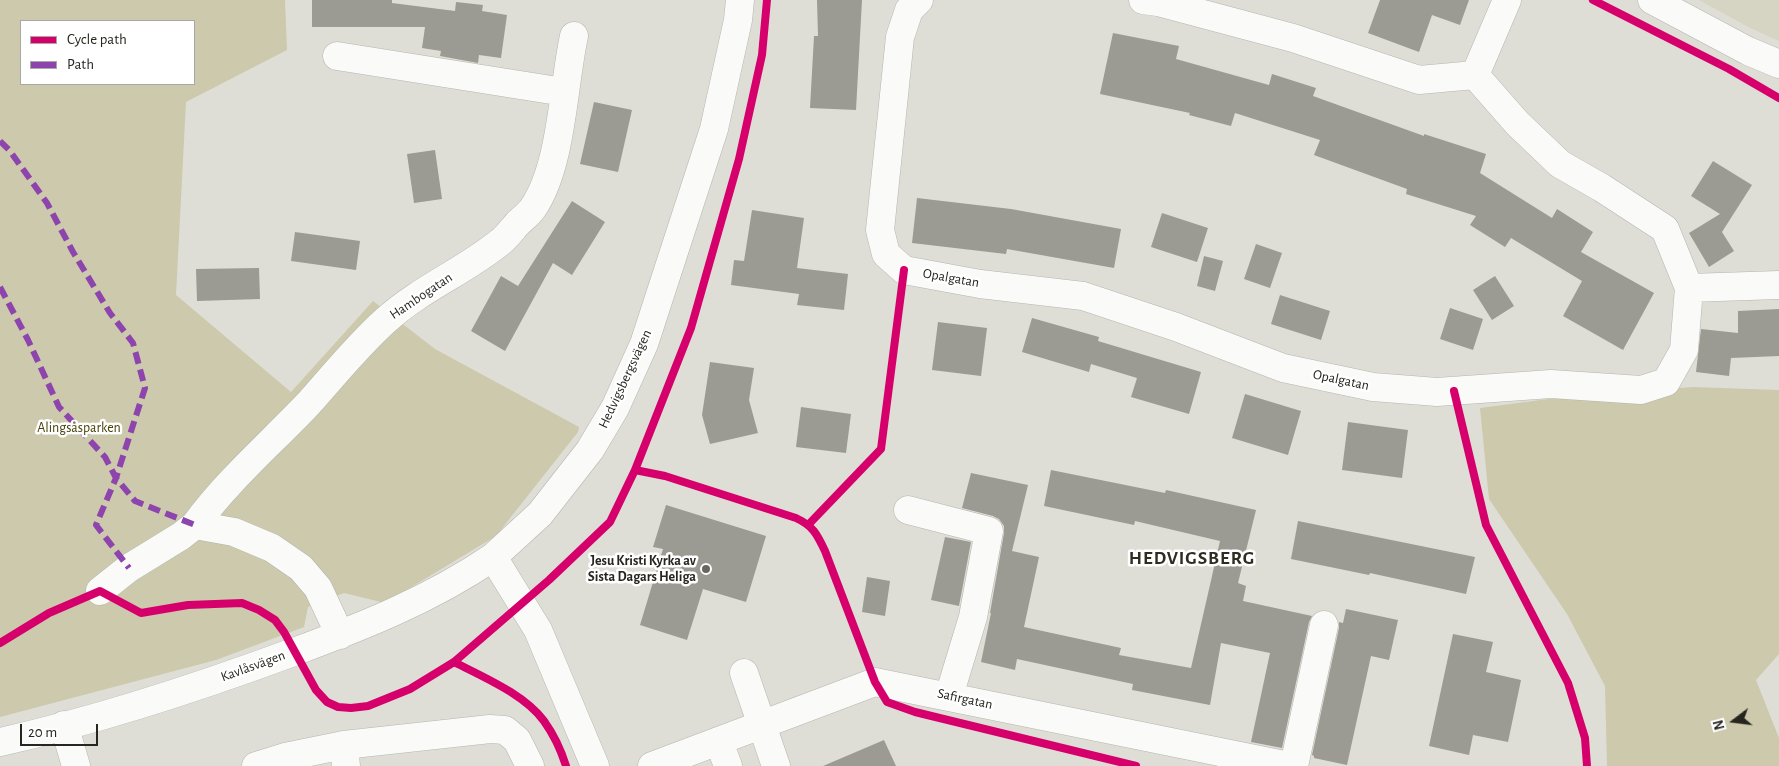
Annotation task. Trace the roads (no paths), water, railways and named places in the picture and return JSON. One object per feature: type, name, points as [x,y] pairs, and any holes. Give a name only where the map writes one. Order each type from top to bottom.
[{"type":"street","name":"Hedvigsbergsvägen","points":[[493,557],[540,514],[590,450],[614,408],[644,344],[714,128],[740,0]]},
{"type":"street","name":"Opalgatan","points":[[919,0],[909,10],[900,38],[880,230],[886,254],[904,270],[980,284],[1084,296],[1176,327],[1283,368],[1373,388],[1437,392],[1551,384],[1641,390],[1666,382],[1684,350],[1689,288],[1665,229],[1602,188],[1560,164],[1517,123],[1475,75]]},
{"type":"street","points":[[1143,0],[1158,2],[1293,38],[1419,80],[1475,75],[1507,0]]},
{"type":"street","points":[[1652,0],[1748,51],[1777,59]]},
{"type":"street","name":"Hambogatan","points":[[100,591],[129,568],[195,525],[233,479],[309,402],[386,319],[500,242],[533,208],[544,188],[553,161],[574,36]]},
{"type":"street","points":[[337,56],[564,92]]},
{"type":"street","points":[[1689,288],[1779,284]]},
{"type":"street","points":[[908,510],[989,531],[973,617],[949,696]]},
{"type":"street","points":[[195,525],[234,532],[272,548],[301,568],[318,588],[340,635]]},
{"type":"street","name":"Kavlåsvägen","points":[[0,742],[40,733],[161,698],[340,635],[381,619],[436,593],[493,557]]},
{"type":"street","points":[[493,557],[538,630],[595,766]]},
{"type":"street","points":[[1294,766],[1324,625]]},
{"type":"street","points":[[744,673],[776,766]]},
{"type":"street","name":"Safirgatan","points":[[652,766],[723,754],[762,725],[875,682],[1289,766]]},
{"type":"street","points":[[64,726],[76,766]]},
{"type":"street","points":[[256,766],[345,755],[490,729],[505,730],[517,740],[530,766]]},
{"type":"place","name":"Jesu Kristi Kyrka av Sista Dagars Heliga","points":[[706,569]]},
{"type":"district","name":"HEDVIGSBERG","points":[[1192,558]]},
{"type":"park label","name":"Alingsåsparken","points":[[79,428]]}]
